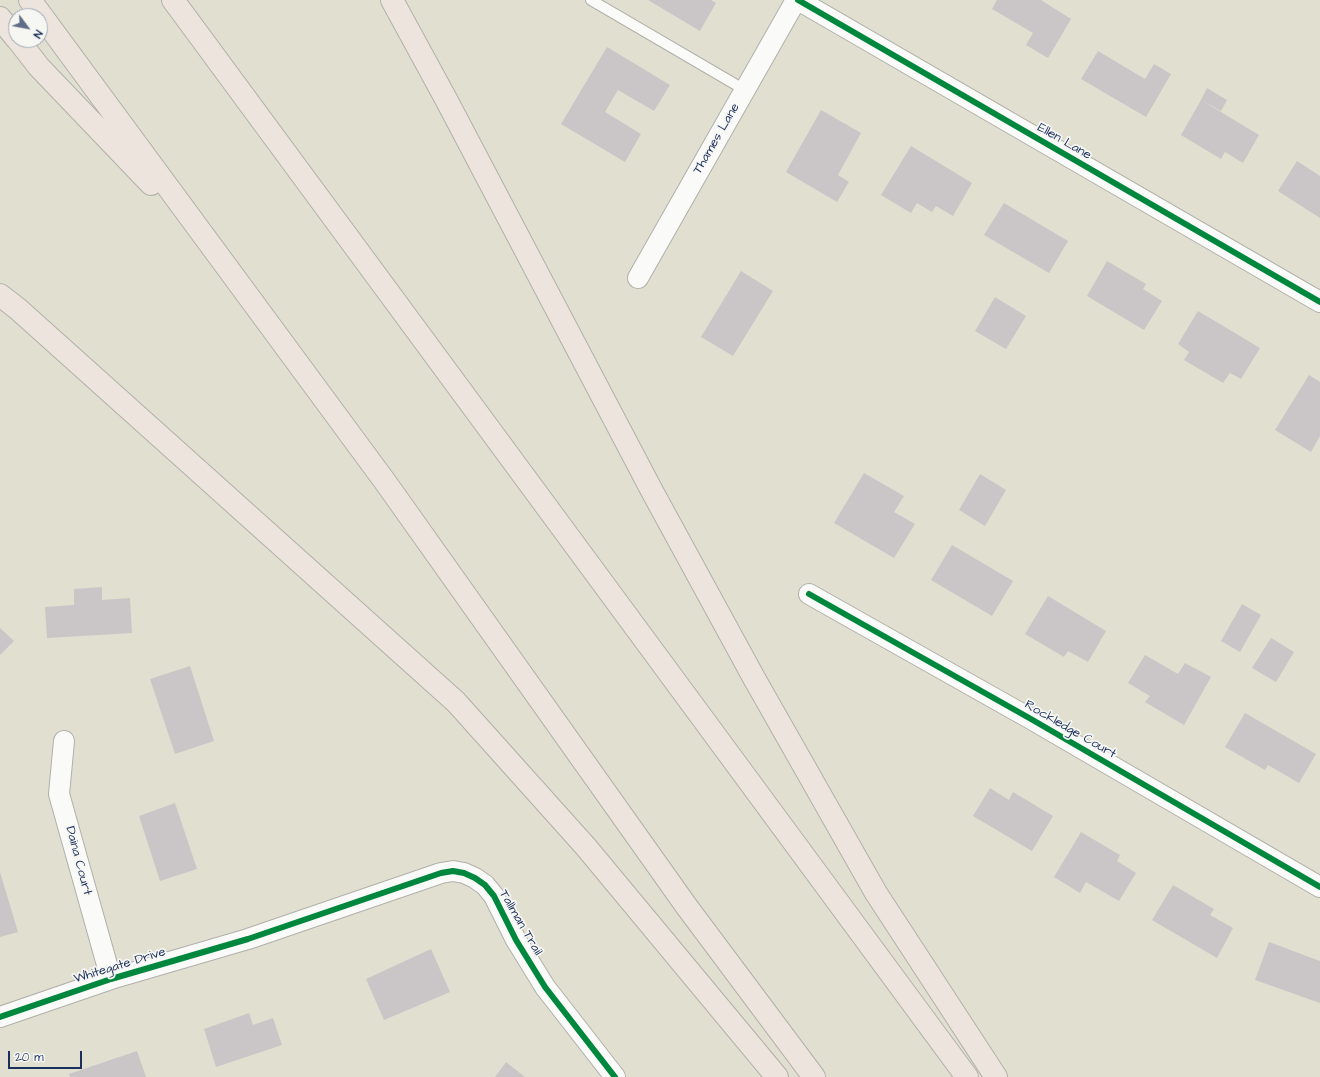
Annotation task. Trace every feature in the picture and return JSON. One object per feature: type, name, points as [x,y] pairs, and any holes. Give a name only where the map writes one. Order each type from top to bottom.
[{"type":"highway","points":[[30,0],[386,483],[687,907],[814,1077]]},
{"type":"highway","points":[[173,0],[967,1077]]},
{"type":"highway","points":[[392,0],[447,101],[652,490],[754,678],[876,893],[996,1077]]},
{"type":"highway","points":[[0,18],[8,28]]},
{"type":"highway","points":[[24,48],[39,67],[212,247]]},
{"type":"highway","points":[[0,295],[456,702],[586,847],[777,1077]]},
{"type":"street","name":"Thames Lane","points":[[638,278],[797,0]]},
{"type":"street","name":"Ellen Lane","points":[[797,0],[1320,302]]},
{"type":"street","name":"Rockledge Court","points":[[809,594],[1320,887]]},
{"type":"street","name":"Daina Court","points":[[64,741],[59,794],[110,979]]},
{"type":"street","name":"Tallman Trail","points":[[248,939],[441,872],[453,871],[464,873],[485,885],[494,896],[516,940],[546,987],[615,1077]]},
{"type":"street","name":"Whitegate Drive","points":[[0,1017],[110,979],[248,939]]},
{"type":"lane","points":[[591,0],[745,90]]},
{"type":"building","points":[[648,0],[711,0],[716,3],[700,31]]},
{"type":"building","points":[[997,0],[1041,0],[1071,19],[1048,58],[1026,45],[1033,33],[992,9]]},
{"type":"building","points":[[607,47],[670,85],[654,111],[618,90],[605,112],[641,134],[625,162],[561,124]]},
{"type":"building","points":[[1098,51],[1145,79],[1154,64],[1171,74],[1146,117],[1081,79]]},
{"type":"building","points":[[1207,88],[1227,100],[1221,111],[1201,100]]},
{"type":"building","points":[[1201,100],[1259,135],[1243,163],[1225,152],[1221,159],[1181,135]]},
{"type":"building","points":[[821,110],[861,133],[838,175],[849,182],[837,202],[786,172]]},
{"type":"building","points":[[911,146],[972,183],[953,216],[936,206],[932,212],[917,203],[911,213],[881,195]]},
{"type":"building","points":[[1297,161],[1320,176],[1320,218],[1278,191]]},
{"type":"building","points":[[1004,203],[1068,241],[1049,273],[984,235]]},
{"type":"building","points":[[1107,261],[1146,284],[1143,289],[1162,301],[1144,330],[1087,296]]},
{"type":"building","points":[[741,271],[773,291],[733,356],[701,337]]},
{"type":"building","points":[[995,297],[1026,316],[1006,349],[975,331]]},
{"type":"building","points":[[1198,311],[1260,348],[1241,379],[1230,373],[1223,383],[1184,360],[1189,352],[1178,344]]},
{"type":"building","points":[[1309,375],[1320,382],[1320,436],[1311,452],[1275,430]]},
{"type":"building","points":[[864,473],[904,496],[894,512],[915,524],[894,558],[834,523]]},
{"type":"building","points":[[980,474],[1006,490],[985,526],[959,510]]},
{"type":"building","points":[[952,545],[1013,581],[992,616],[931,580]]},
{"type":"building","points":[[102,587],[102,600],[130,598],[132,633],[47,638],[45,607],[74,605],[74,589]]},
{"type":"building","points":[[1048,596],[1106,631],[1088,662],[1068,651],[1064,657],[1025,634]]},
{"type":"building","points":[[1242,604],[1261,615],[1240,652],[1221,641]]},
{"type":"building","points":[[0,628],[14,641],[0,655]]},
{"type":"building","points":[[1271,638],[1294,652],[1276,682],[1252,668]]},
{"type":"building","points":[[1145,655],[1178,674],[1185,663],[1211,677],[1184,725],[1145,702],[1150,696],[1128,683]]},
{"type":"building","points":[[190,666],[214,741],[175,754],[150,679]]},
{"type":"building","points":[[1245,713],[1316,754],[1299,783],[1268,765],[1265,770],[1225,747]]},
{"type":"building","points":[[990,788],[1009,800],[1013,792],[1053,816],[1032,851],[973,816]]},
{"type":"building","points":[[175,803],[197,869],[160,881],[139,816]]},
{"type":"building","points":[[1081,832],[1120,855],[1117,861],[1136,873],[1119,901],[1086,882],[1080,893],[1054,877]]},
{"type":"building","points":[[0,872],[18,932],[0,937]]},
{"type":"building","points":[[1173,885],[1214,909],[1210,915],[1233,928],[1217,958],[1152,920]]},
{"type":"building","points":[[1269,942],[1320,961],[1320,1003],[1255,980]]},
{"type":"building","points":[[431,949],[450,992],[384,1020],[366,979]]},
{"type":"building","points":[[249,1013],[253,1025],[273,1018],[282,1045],[216,1067],[204,1029]]},
{"type":"building","points":[[137,1051],[146,1077],[70,1077],[69,1074]]},
{"type":"building","points":[[506,1062],[525,1077],[495,1077]]},
{"type":"cycle path","points":[[798,0],[1320,302]]},
{"type":"cycle path","points":[[809,594],[1031,719],[1320,887]]},
{"type":"cycle path","points":[[0,1017],[111,979],[248,939],[441,873],[453,871],[464,873],[475,878],[485,885],[494,896],[516,940],[545,987],[615,1077]]}]
